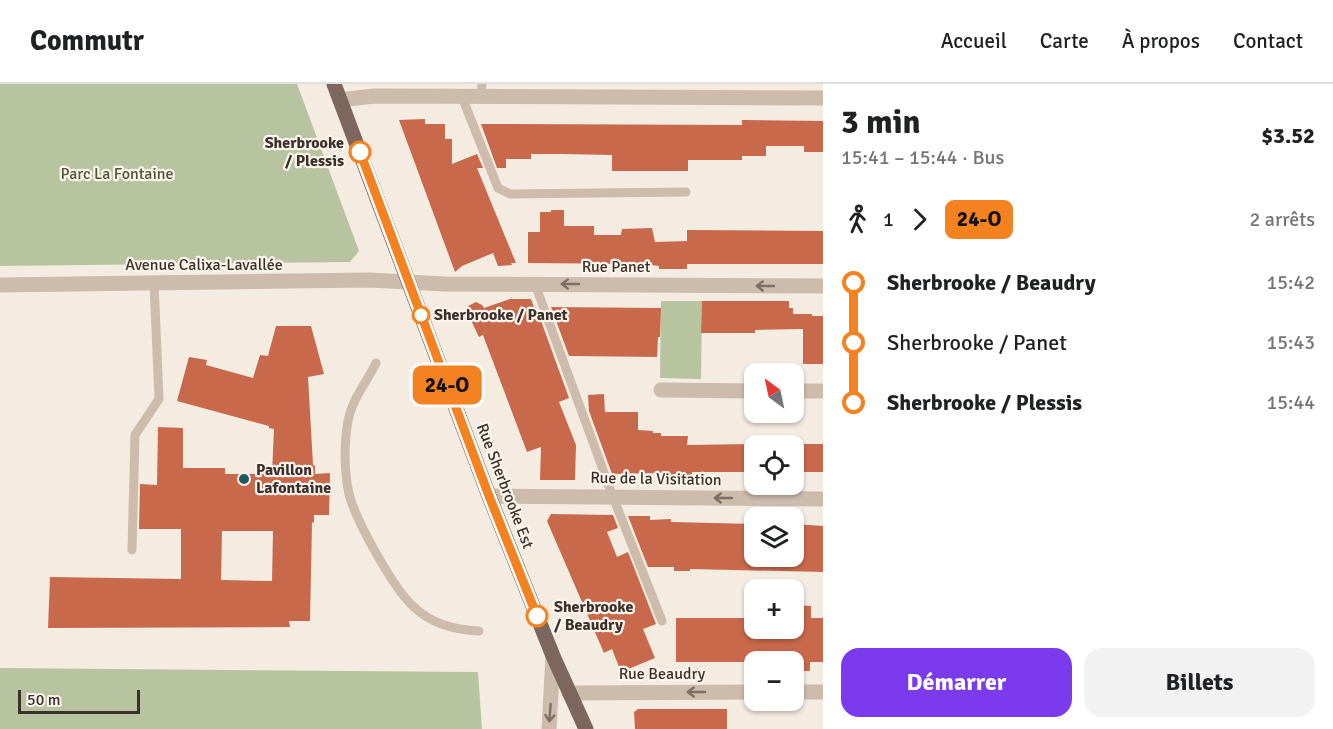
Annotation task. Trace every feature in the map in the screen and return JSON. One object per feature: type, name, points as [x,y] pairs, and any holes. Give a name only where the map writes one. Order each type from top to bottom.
[{"type":"main road","name":"Rue Sherbrooke Est","points":[[333,84],[489,496],[569,693],[586,729]]},
{"type":"street","points":[[340,100],[374,96],[462,97],[481,90],[823,99]]},
{"type":"street","name":"Avenue Calixa-Lavallée","points":[[0,285],[370,280],[409,282]]},
{"type":"street","name":"Rue Panet","points":[[409,282],[823,286]]},
{"type":"street","points":[[661,390],[744,391]]},
{"type":"street","points":[[804,391],[823,391]]},
{"type":"street","name":"Rue de la Visitation","points":[[489,496],[823,499]]},
{"type":"street","points":[[549,729],[554,656]]},
{"type":"street","name":"Rue Beaudry","points":[[569,693],[744,692]]},
{"type":"street","points":[[804,692],[823,692]]},
{"type":"lane","points":[[462,97],[498,188],[510,194],[686,192]]},
{"type":"lane","points":[[132,550],[135,435],[159,399],[154,283]]},
{"type":"lane","points":[[535,284],[613,497],[662,621]]},
{"type":"lane","points":[[376,363],[354,401],[348,420],[345,457],[349,494],[382,563],[413,607],[441,623],[465,630],[479,631]]},
{"type":"green space","name":"Parc La Fontaine","points":[[0,84],[297,84],[359,251],[350,262],[0,266]]},
{"type":"green space","points":[[661,301],[702,301],[701,379],[660,378]]},
{"type":"green space","points":[[0,668],[478,672],[482,729],[0,729]]},
{"type":"building","points":[[425,119],[425,124],[445,124],[445,139],[452,139],[452,164],[477,154],[483,168],[477,168],[516,263],[498,266],[493,253],[462,266],[455,272],[399,120]]},
{"type":"building","points":[[742,120],[823,121],[823,152],[804,152],[804,146],[766,146],[766,156],[742,156],[742,160],[688,160],[688,171],[612,171],[612,155],[563,154],[531,154],[531,159],[506,159],[506,168],[497,168],[481,124],[742,125]]},
{"type":"building","points":[[551,210],[564,210],[564,226],[594,226],[594,235],[621,235],[622,229],[652,228],[655,242],[687,241],[687,230],[823,231],[823,264],[687,264],[687,269],[659,269],[659,266],[644,264],[528,263],[528,232],[540,232],[540,212],[551,212]]},
{"type":"building","points":[[510,299],[531,299],[536,307],[569,398],[559,402],[576,445],[575,480],[540,480],[541,447],[527,452],[483,335],[479,337],[469,316],[471,314],[468,306],[476,302],[484,308]]},
{"type":"building","points":[[702,301],[789,301],[789,308],[793,308],[793,314],[823,316],[823,364],[803,363],[803,329],[755,330],[755,333],[701,333]]},
{"type":"building","points":[[551,307],[661,308],[657,357],[569,356]]},
{"type":"building","name":"Pavillon Lafontaine","points":[[276,326],[311,326],[324,374],[308,377],[315,474],[330,473],[329,515],[314,515],[314,523],[312,522],[310,621],[289,621],[290,627],[48,628],[50,577],[181,579],[181,529],[139,529],[140,484],[157,485],[158,427],[183,428],[183,468],[225,468],[225,474],[272,474],[274,429],[177,401],[189,357],[207,360],[206,365],[253,378],[260,355],[268,356]],"holes":[[[222,531],[273,531],[272,581],[221,580]]]},
{"type":"building","points":[[604,394],[605,412],[638,412],[638,430],[661,433],[661,436],[688,436],[687,445],[744,444],[744,472],[692,472],[692,478],[660,477],[660,473],[612,474],[589,411],[588,395]]},
{"type":"building","points":[[804,444],[823,444],[823,472],[804,472]]},
{"type":"building","points":[[551,514],[613,515],[618,528],[607,532],[617,557],[628,552],[656,624],[643,629],[655,658],[621,672],[612,649],[604,653],[547,521]]},
{"type":"building","points":[[628,516],[650,516],[650,520],[671,519],[671,522],[744,524],[744,567],[804,567],[804,525],[823,526],[823,572],[690,569],[690,571],[674,571],[674,567],[648,567]]},
{"type":"building","points":[[804,606],[811,606],[811,618],[823,618],[823,662],[810,662],[810,671],[804,671],[804,651],[744,651],[744,662],[676,662],[676,618],[744,618],[744,639],[804,639]]},
{"type":"building","points":[[638,709],[727,709],[727,729],[635,729],[634,712]]},
{"type":"bus line","name":"24-O","points":[[360,152],[489,496],[537,616]]},
{"type":"place","name":"Sherbrooke / Plessis","points":[[360,152]]},
{"type":"place","name":"Sherbrooke / Panet","points":[[421,315]]},
{"type":"place","name":"Pavillon Lafontaine","points":[[244,479]]},
{"type":"place","name":"Sherbrooke / Beaudry","points":[[537,616]]}]
